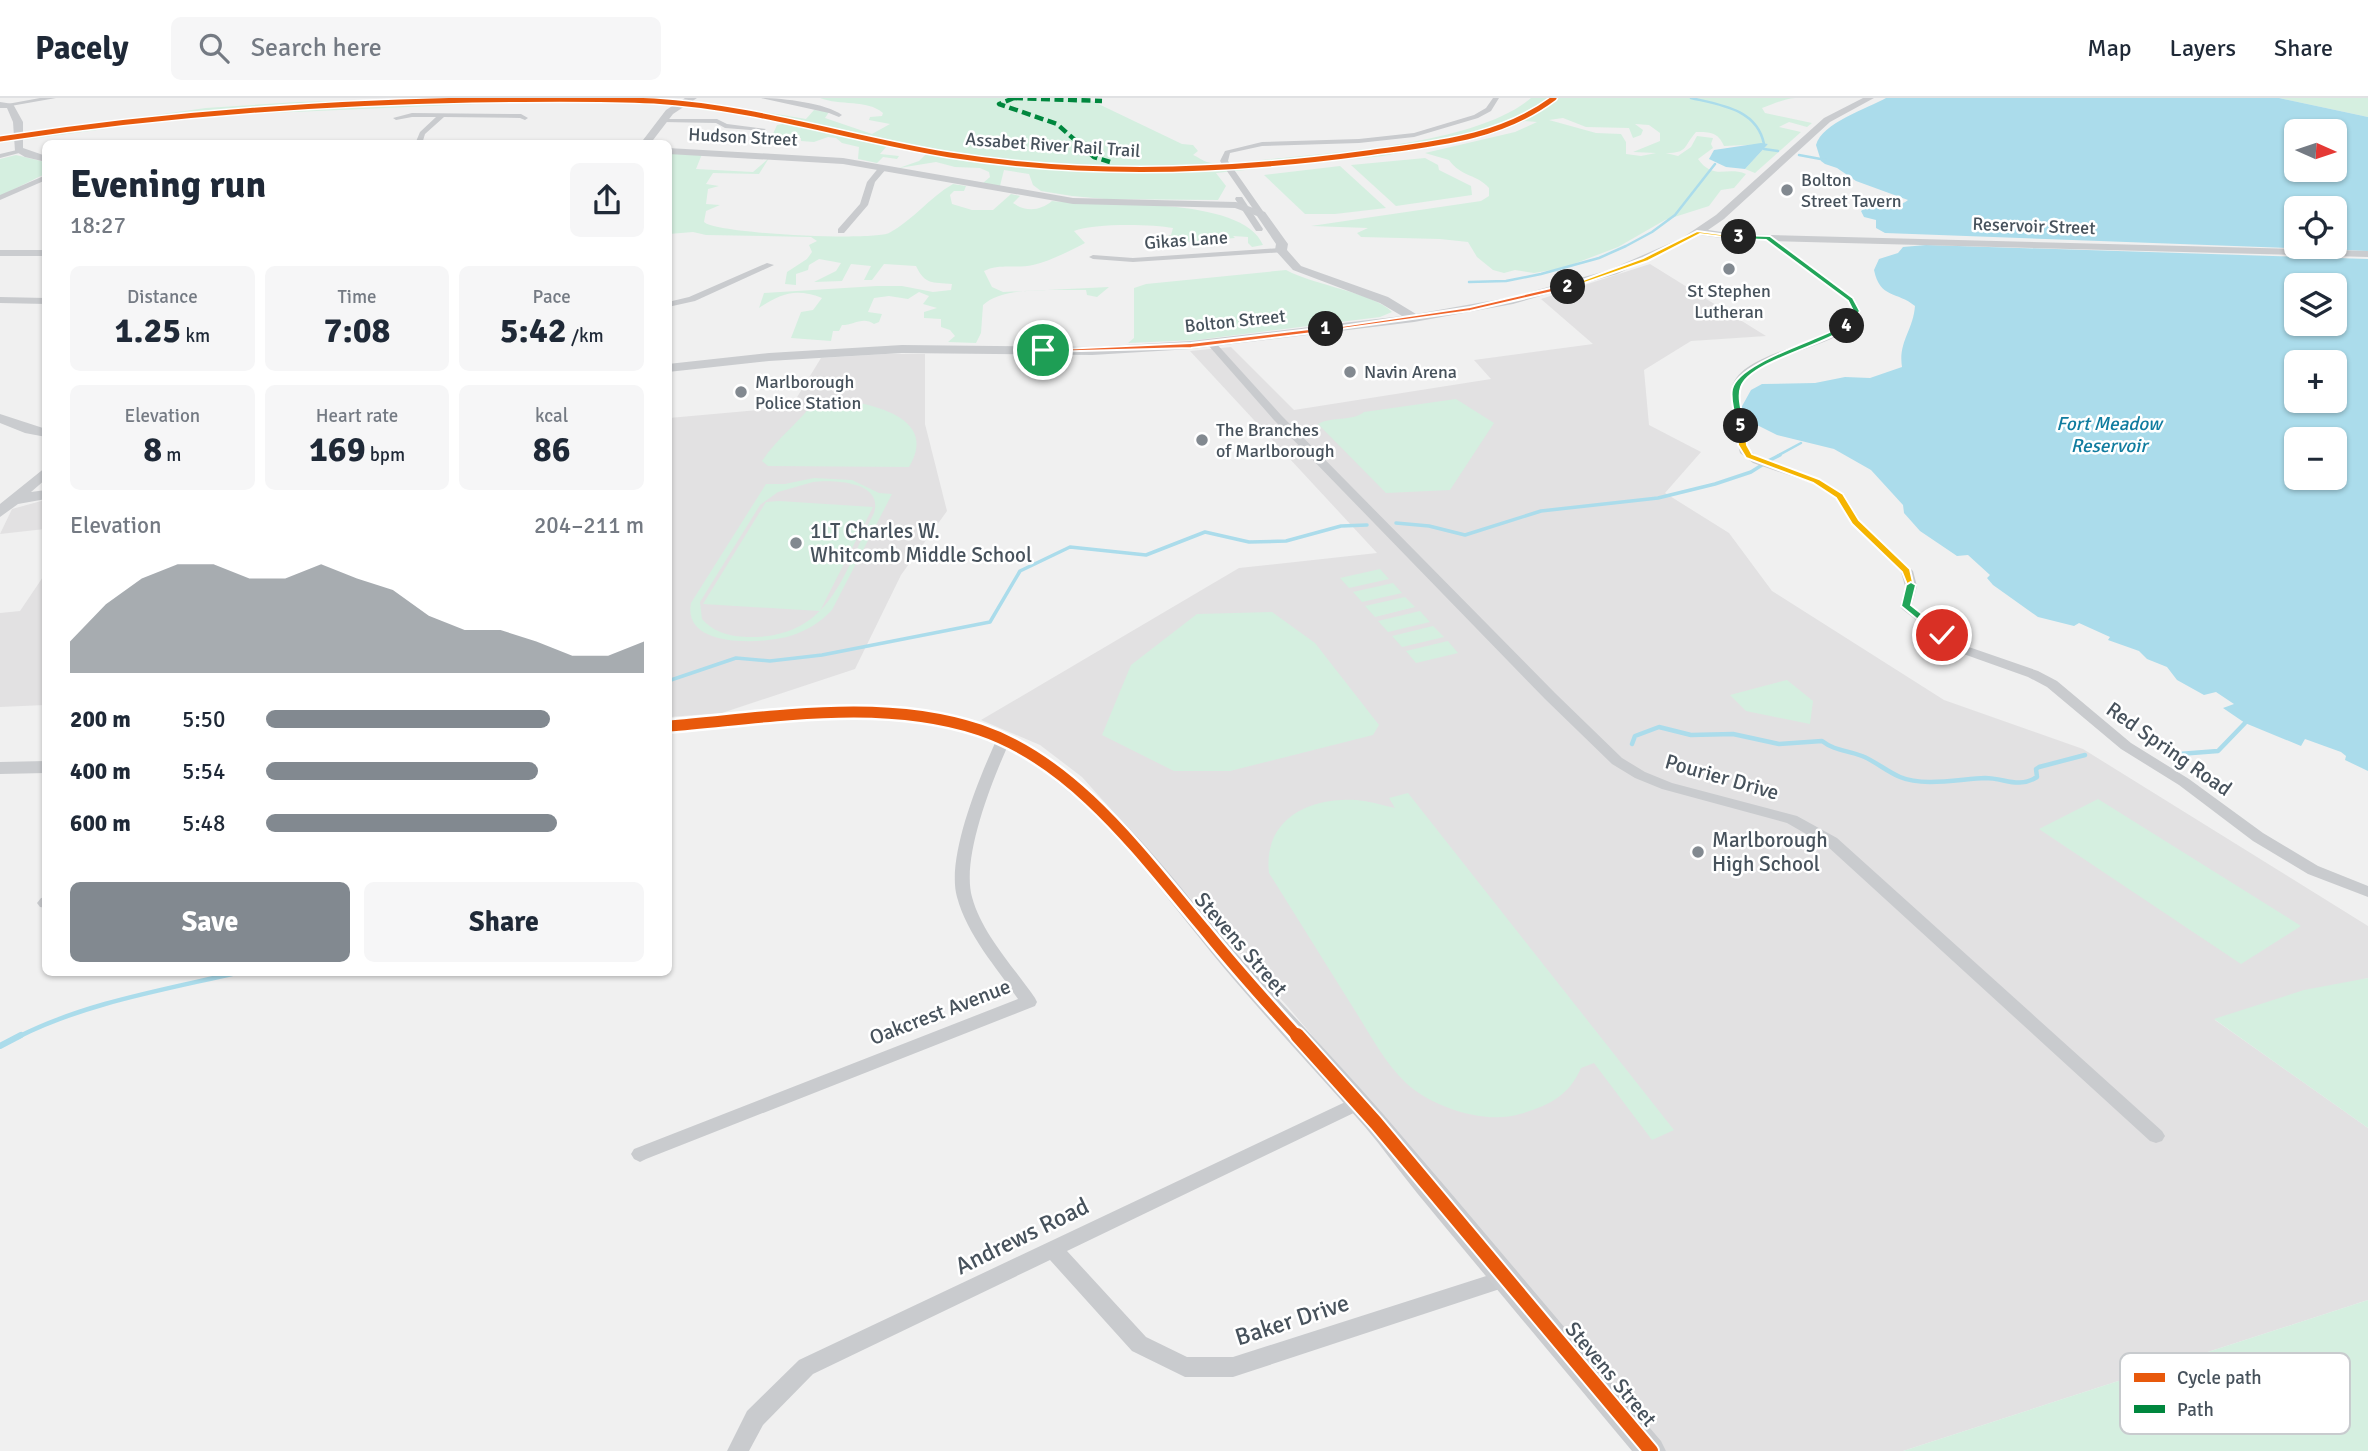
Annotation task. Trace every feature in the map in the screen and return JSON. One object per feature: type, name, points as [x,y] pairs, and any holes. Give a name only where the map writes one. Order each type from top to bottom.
[{"type":"main road","points":[[7,502],[42,495]]},
{"type":"street","points":[[2,105],[53,98]]},
{"type":"street","points":[[648,140],[671,108],[693,98]]},
{"type":"street","points":[[764,98],[831,111],[839,115]]},
{"type":"street","points":[[1261,214],[1223,161],[1223,151],[1252,145],[1384,139],[1444,128],[1485,112],[1496,98]]},
{"type":"street","name":"Bolton Street","points":[[672,368],[753,358],[894,349],[1086,351],[1211,344],[1414,318],[1497,304],[1578,284],[1654,256],[1701,231],[1827,120],[1865,99]]},
{"type":"street","points":[[2,105],[10,106],[16,114],[16,145],[21,151]]},
{"type":"street","points":[[396,118],[443,115],[512,115],[526,118]]},
{"type":"street","points":[[419,140],[422,133],[443,115]]},
{"type":"street","points":[[664,121],[717,121],[725,126],[763,129]]},
{"type":"street","points":[[0,156],[21,151],[42,158]]},
{"type":"street","name":"Hudson Street","points":[[672,151],[794,157],[883,168],[1060,199],[1212,203],[1244,207],[1261,214],[1282,244],[1281,250]]},
{"type":"street","points":[[1213,158],[1259,229]]},
{"type":"street","points":[[841,231],[864,205],[871,182],[883,168]]},
{"type":"street","points":[[0,198],[42,179]]},
{"type":"street","name":"Hudson Street","points":[[1148,203],[1220,211],[1259,229],[1271,246],[1281,250],[1288,261],[1303,271],[1384,300],[1414,318]]},
{"type":"street","points":[[1720,217],[1732,226],[1763,237]]},
{"type":"street","name":"Reservoir Street","points":[[1701,231],[1728,237],[2368,254]]},
{"type":"street","name":"Red Spring Road","points":[[1763,237],[1850,300],[1857,311],[1852,321],[1840,331],[1779,356],[1748,372],[1739,380],[1735,397],[1744,451],[1757,461],[1816,481],[1840,496],[1856,522],[1907,571],[1911,586],[1906,606],[1959,648],[2033,674],[2052,684],[2126,746],[2184,782],[2258,837],[2313,870],[2368,892]]},
{"type":"street","name":"Gikas Lane","points":[[1093,257],[1133,260],[1281,250]]},
{"type":"street","points":[[0,253],[42,253]]},
{"type":"street","points":[[672,304],[692,299],[770,265]]},
{"type":"street","points":[[0,303],[10,300],[42,301]]},
{"type":"street","name":"Pourier Drive","points":[[1211,344],[1285,425],[1617,761],[1640,775],[1668,786],[1792,819],[1832,842],[2156,1136]]},
{"type":"street","points":[[0,418],[42,432]]},
{"type":"street","points":[[0,512],[7,502],[42,474]]},
{"type":"street","name":"Stevens Street","points":[[672,726],[812,715],[903,716],[958,725],[1030,753],[1089,802],[1358,1102],[1651,1451]]},
{"type":"street","name":"Oakcrest Avenue","points":[[640,1154],[1029,1002],[973,916],[963,894],[962,866],[990,768],[1003,741]]},
{"type":"street","points":[[0,768],[42,767]]},
{"type":"street","name":"Andrews Road","points":[[738,1451],[755,1418],[806,1367],[1358,1102]]},
{"type":"street","name":"Baker Drive","points":[[1052,1248],[1139,1344],[1185,1367],[1233,1367],[1505,1279]]},
{"type":"shaded area","name":"Marlborough High School","points":[[1650,264],[1766,336],[1691,341],[1644,370],[1649,425],[1701,452],[1665,493],[1729,533],[1772,591],[1944,700],[2083,749],[2368,926],[2368,978],[2215,1020],[2368,1128],[2368,1300],[2205,1353],[2120,1353],[2120,1381],[1903,1451],[1666,1451],[1288,1007],[1082,777],[1040,745],[981,720],[1239,568],[1377,553],[1190,351],[1231,347],[1294,410],[1491,379],[1474,360],[1593,344],[1541,299]]},
{"type":"shaded area","name":"1LT Charles W. Whitcomb Middle School","points":[[925,354],[925,424],[947,511],[901,575],[855,669],[722,713],[672,717],[672,418],[791,407],[821,358]]},
{"type":"shaded area","points":[[42,501],[42,529],[0,534],[12,509]]},
{"type":"shaded area","points":[[42,578],[42,705],[0,707],[0,613],[20,611]]},
{"type":"green space","points":[[453,98],[586,99],[718,107],[806,119],[814,110],[829,112],[825,118],[872,134],[890,124],[869,120],[870,117],[882,116],[883,113],[861,104],[820,98],[1086,98],[1182,144],[1193,145],[1198,151],[1193,155],[1207,162],[1220,163],[1408,143],[1478,126],[1508,113],[1531,98],[1795,98],[1762,108],[1765,113],[1812,123],[1807,127],[1789,122],[1779,127],[1801,132],[1755,173],[1745,169],[1768,144],[1724,146],[1713,134],[1696,132],[1682,150],[1666,153],[1678,156],[1691,147],[1697,136],[1713,138],[1713,148],[1698,159],[1709,170],[1746,174],[1734,188],[1721,190],[1709,206],[1665,220],[1618,247],[1563,268],[1534,273],[1515,270],[1504,273],[1493,270],[1477,257],[1468,242],[1361,237],[1357,233],[1368,228],[1311,226],[1481,201],[1489,196],[1489,188],[1484,183],[1459,170],[1449,160],[1425,153],[1515,132],[1537,122],[1525,121],[1475,138],[1383,156],[1216,173],[1226,186],[1218,200],[1072,196],[1041,191],[1033,185],[1029,174],[1004,170],[1000,186],[983,183],[990,177],[989,172],[980,168],[955,167],[936,162],[899,168],[919,161],[926,154],[887,146],[880,154],[899,156],[897,159],[883,157],[877,163],[858,159],[859,147],[842,143],[836,138],[828,137],[814,142],[801,141],[801,138],[772,136],[777,125],[788,123],[780,120],[666,105],[546,101],[202,116],[0,143],[0,137],[11,135],[206,108],[298,102]],"holes":[[[1563,118],[1586,127],[1629,128],[1633,138],[1641,135],[1643,130],[1635,124],[1649,125],[1660,133],[1660,141],[1633,152],[1656,153],[1641,156],[1626,154],[1626,142],[1621,134],[1596,133],[1549,120]]]},
{"type":"green space","points":[[2279,98],[2368,98],[2368,117]]},
{"type":"green space","points":[[672,154],[702,154],[696,169],[753,172],[769,158],[759,174],[713,173],[706,184],[719,186],[708,189],[706,204],[720,205],[706,211],[704,222],[736,230],[827,236],[889,233],[953,184],[966,186],[964,191],[954,191],[950,195],[952,204],[972,210],[993,210],[1011,194],[1020,196],[1013,203],[1028,209],[1038,208],[1052,201],[1200,210],[1228,218],[1250,229],[1263,245],[1252,247],[1248,243],[1248,237],[1233,236],[1235,238],[1157,245],[1154,239],[1171,235],[1173,228],[1123,225],[1083,228],[1074,231],[1085,243],[1060,256],[1033,265],[996,267],[984,271],[992,287],[1003,292],[1026,291],[1004,294],[983,305],[981,333],[976,343],[948,342],[955,336],[950,330],[941,327],[941,319],[924,318],[924,312],[937,308],[923,304],[929,296],[919,292],[908,299],[889,296],[874,298],[868,312],[882,314],[879,322],[874,324],[862,321],[842,325],[839,331],[833,331],[831,341],[791,338],[801,312],[813,310],[822,298],[803,293],[788,294],[759,308],[764,293],[877,286],[902,286],[933,292],[951,290],[952,284],[926,280],[916,266],[884,264],[872,280],[864,280],[871,266],[851,264],[842,281],[814,282],[836,271],[841,263],[819,259],[809,265],[808,270],[796,274],[796,285],[785,284],[787,272],[807,259],[812,252],[809,245],[817,241],[811,237],[706,235],[693,232],[672,234]]},
{"type":"green space","points":[[16,155],[42,161],[42,175],[0,196],[0,159]]},
{"type":"green space","points":[[1425,158],[1438,165],[1439,170],[1471,186],[1472,195],[1396,206],[1351,165]]},
{"type":"green space","points":[[1340,166],[1386,208],[1335,214],[1305,214],[1264,175]]},
{"type":"green space","points":[[1286,270],[1358,294],[1392,312],[1380,317],[1197,340],[1128,343],[1134,338],[1134,288],[1146,284]]},
{"type":"green space","points":[[1109,287],[1097,297],[1087,295],[1086,290],[1047,290]]},
{"type":"green space","points":[[817,398],[851,401],[870,406],[889,412],[904,421],[914,433],[916,448],[909,467],[768,466],[762,461]]},
{"type":"green space","points":[[1456,399],[1494,423],[1450,490],[1386,493],[1318,424],[1364,412]]},
{"type":"green space","points":[[814,478],[852,480],[879,493],[892,494],[832,610],[813,626],[790,636],[762,641],[727,640],[711,636],[699,629],[692,618],[691,603],[766,484],[785,484]],"holes":[[[822,481],[855,485],[872,494],[875,502],[874,513],[843,579],[831,598],[817,614],[800,626],[778,634],[737,636],[718,631],[707,624],[702,619],[700,602],[760,505],[778,492]]]},
{"type":"green space","points":[[766,502],[873,507],[820,611],[703,604]]},
{"type":"green space","points":[[1380,569],[1389,579],[1349,588],[1340,578]]},
{"type":"green space","points":[[1393,583],[1402,593],[1362,602],[1353,592]]},
{"type":"green space","points":[[1405,597],[1415,607],[1375,617],[1365,606]]},
{"type":"green space","points":[[1420,611],[1430,622],[1388,632],[1378,621]]},
{"type":"green space","points":[[1272,612],[1315,643],[1379,725],[1373,735],[1230,771],[1174,771],[1102,735],[1131,665],[1197,614]]},
{"type":"green space","points":[[1433,626],[1444,637],[1402,647],[1392,636]]},
{"type":"green space","points":[[1448,641],[1458,653],[1416,663],[1406,651]]},
{"type":"green space","points":[[1787,680],[1813,701],[1810,724],[1746,711],[1730,695]]},
{"type":"green space","points":[[1408,793],[1674,1130],[1652,1140],[1594,1063],[1581,1068],[1570,1086],[1556,1099],[1540,1107],[1506,1117],[1460,1112],[1430,1100],[1406,1083],[1391,1066],[1269,873],[1269,855],[1273,839],[1281,826],[1306,808],[1338,800],[1356,800],[1395,808],[1389,798]]},
{"type":"green space","points":[[2098,799],[2301,926],[2241,964],[2039,829]]},
{"type":"green space","points":[[2368,978],[2368,1128],[2214,1019],[2304,990]]},
{"type":"green space","points":[[2368,1300],[2368,1451],[1903,1451],[2120,1381],[2120,1434],[2350,1434],[2350,1353],[2205,1353]]},
{"type":"water","points":[[1886,98],[2279,98],[2368,117],[2368,251],[2347,250],[2347,196],[2284,196],[2284,248],[1885,233],[1876,228],[1876,220],[1864,217],[1861,211],[1867,207],[1898,204],[1908,200],[1856,181],[1821,161],[1816,145],[1820,137],[1846,117]]},
{"type":"water","points":[[1768,144],[1745,169],[1726,167],[1709,159],[1714,150]]},
{"type":"water","name":"Fort Meadow Reservoir","points":[[1926,245],[2284,256],[2284,259],[2368,259],[2368,771],[2345,760],[2346,756],[2341,752],[2305,739],[2301,746],[2245,723],[2223,708],[2234,704],[2216,692],[2204,695],[2177,680],[2167,667],[2147,659],[2139,651],[2108,640],[2110,637],[2079,623],[2074,626],[2038,617],[1993,585],[1987,578],[1990,575],[1968,555],[1957,556],[1920,531],[1904,513],[1903,505],[1871,470],[1834,449],[1777,435],[1747,420],[1741,408],[1751,390],[1762,384],[1815,383],[1845,377],[1870,378],[1902,367],[1902,350],[1915,306],[1880,286],[1874,270],[1879,259],[1898,253],[1903,247]]},
{"type":"waterway","points":[[1691,98],[1725,106],[1746,116],[1760,132],[1764,144]]},
{"type":"waterway","points":[[1764,149],[1778,151]]},
{"type":"waterway","points":[[1799,155],[1826,160]]},
{"type":"waterway","points":[[1469,282],[1506,281],[1541,274],[1599,258],[1626,246],[1675,215],[1715,164]]},
{"type":"waterway","points":[[1777,456],[1801,443]]},
{"type":"waterway","points":[[1768,461],[1780,455]]},
{"type":"waterway","points":[[1396,523],[1429,526],[1465,535],[1541,511],[1658,498],[1715,484],[1751,472],[1762,465]]},
{"type":"waterway","points":[[672,680],[736,658],[770,661],[822,655],[990,622],[1020,571],[1070,547],[1146,555],[1205,532],[1249,542],[1286,541],[1341,526],[1367,525]]},
{"type":"waterway","points":[[2166,755],[2218,751],[2245,723]]},
{"type":"waterway","points":[[1632,744],[1635,736],[1659,727],[1691,735],[1733,734],[1779,744],[1822,741],[1836,749],[1867,758],[1900,777],[1919,782],[1985,778],[2024,782],[2037,777],[2036,769],[2039,767],[2085,755]]},
{"type":"waterway","points":[[18,1037],[97,1006],[223,976]]},
{"type":"waterway","points":[[0,1046],[21,1035]]},
{"type":"marked path","points":[[1014,98],[999,104],[1057,124],[1094,157],[1110,162]]},
{"type":"marked path","points":[[1014,98],[1102,101]]},
{"type":"cycle path","name":"Assabet River Rail Trail","points":[[0,139],[162,117],[270,108],[433,101],[626,100],[729,109],[912,148],[1004,163],[1115,170],[1170,170],[1335,158],[1455,140],[1518,121],[1554,98]]},
{"type":"cycle path","points":[[672,726],[825,714],[903,715],[980,730],[1016,746],[1050,768],[1083,796],[1146,860],[1227,957],[1376,1123],[1651,1451]]},
{"type":"place","name":"Bolton Street Tavern","points":[[1787,190]]},
{"type":"place","name":"St Stephen Lutheran","points":[[1729,269]]},
{"type":"place","name":"Navin Arena","points":[[1350,372]]},
{"type":"place","name":"Marlborough Police Station","points":[[741,392]]},
{"type":"place","name":"The Branches of Marlborough","points":[[1202,440]]},
{"type":"place","name":"1LT Charles W. Whitcomb Middle School","points":[[796,543]]},
{"type":"place","name":"Marlborough High School","points":[[1698,852]]},
{"type":"route","points":[[1043,350],[1092,351],[1191,345],[1445,313],[1528,297],[1590,280],[1654,256],[1699,232],[1728,237],[1768,238],[1850,300],[1857,311],[1852,321],[1840,331],[1779,356],[1742,376],[1736,384],[1735,397],[1744,451],[1757,461],[1803,475],[1840,496],[1856,522],[1907,571],[1911,586],[1906,606],[1911,613],[1942,635]]}]
